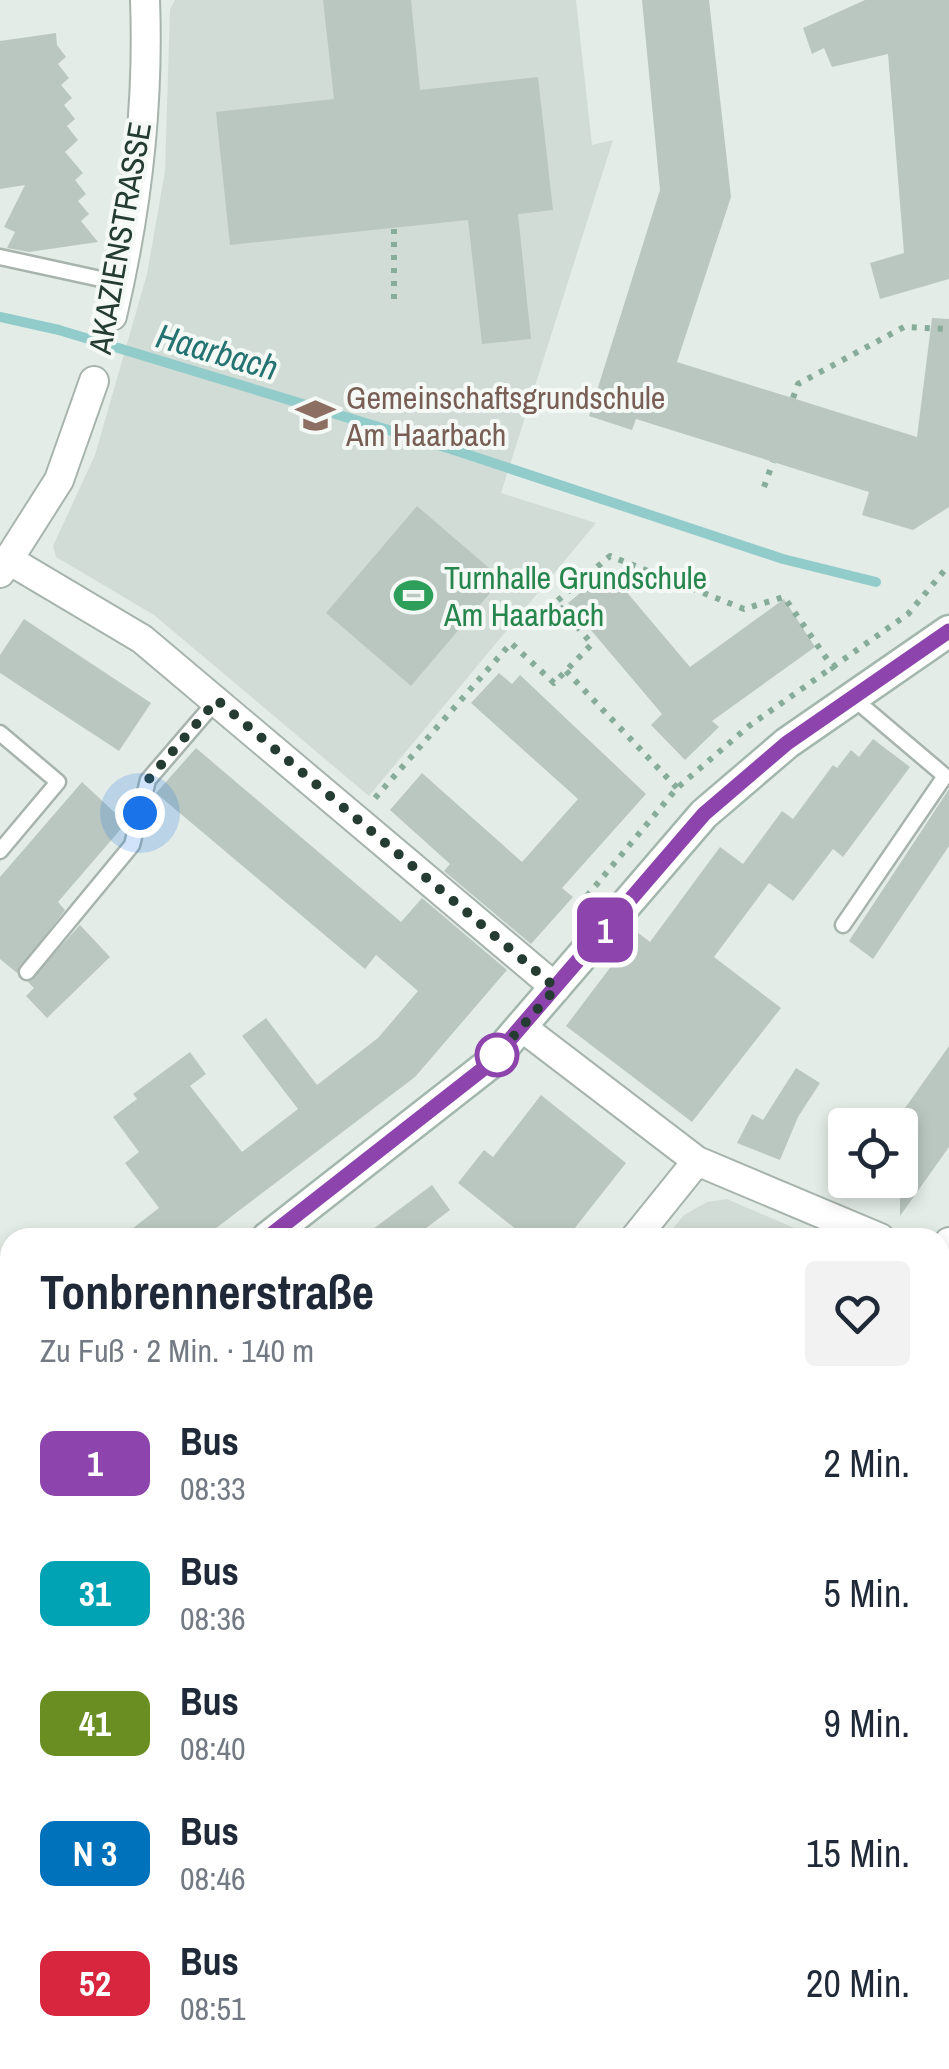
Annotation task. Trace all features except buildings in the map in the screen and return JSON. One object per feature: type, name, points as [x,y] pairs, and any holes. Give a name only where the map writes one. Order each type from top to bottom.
[{"type":"main road","points":[[281,1228],[488,1065],[704,814],[787,743],[949,631]]},
{"type":"street","name":"AKAZIENSTRASSE","points":[[112,316],[148,59],[145,0]]},
{"type":"street","name":"AKAZIENSTRASSE","points":[[4,567],[59,480],[94,381]]},
{"type":"street","points":[[4,567],[142,640],[556,988]]},
{"type":"street","points":[[522,1028],[697,1160],[857,1228]]},
{"type":"street","points":[[642,1228],[697,1160]]},
{"type":"lane","points":[[0,256],[119,283]]},
{"type":"lane","points":[[843,924],[944,776],[853,697]]},
{"type":"lane","points":[[27,972],[132,846],[148,780],[217,700]]},
{"type":"lane","points":[[0,733],[58,782],[0,852]]},
{"type":"path","points":[[394,228],[394,299]]},
{"type":"path","points":[[793,398],[798,384],[904,327],[949,329]]},
{"type":"path","points":[[764,487],[773,462]]},
{"type":"path","points":[[358,818],[511,643],[554,683],[566,672],[592,644],[556,602],[610,556],[744,609],[784,598],[832,667]]},
{"type":"path","points":[[908,614],[949,565]]},
{"type":"path","points":[[566,672],[677,788],[579,906]]},
{"type":"shaded area","name":"Gemeinschaftsgrundschule Am Haarbach","points":[[175,0],[576,0],[592,145],[613,140],[501,493],[596,523],[369,796],[154,615],[56,557],[53,546],[95,455],[147,274],[165,171],[170,9]]},
{"type":"shaded area","points":[[727,1199],[794,1228],[673,1228],[684,1215],[707,1202]]},
{"type":"waterway","name":"Haarbach","points":[[0,317],[59,330],[451,449],[783,559],[876,582]]},
{"type":"bus line","name":"1","points":[[280,1228],[488,1065],[704,814],[787,743],[949,631]]},
{"type":"place","name":"Gemeinschaftsgrundschule Am Haarbach","points":[[316,416]]},
{"type":"place","name":"Turnhalle Grundschule Am Haarbach","points":[[414,596]]},
{"type":"route","points":[[140,813],[148,780],[217,700],[556,988],[497,1055]]}]
